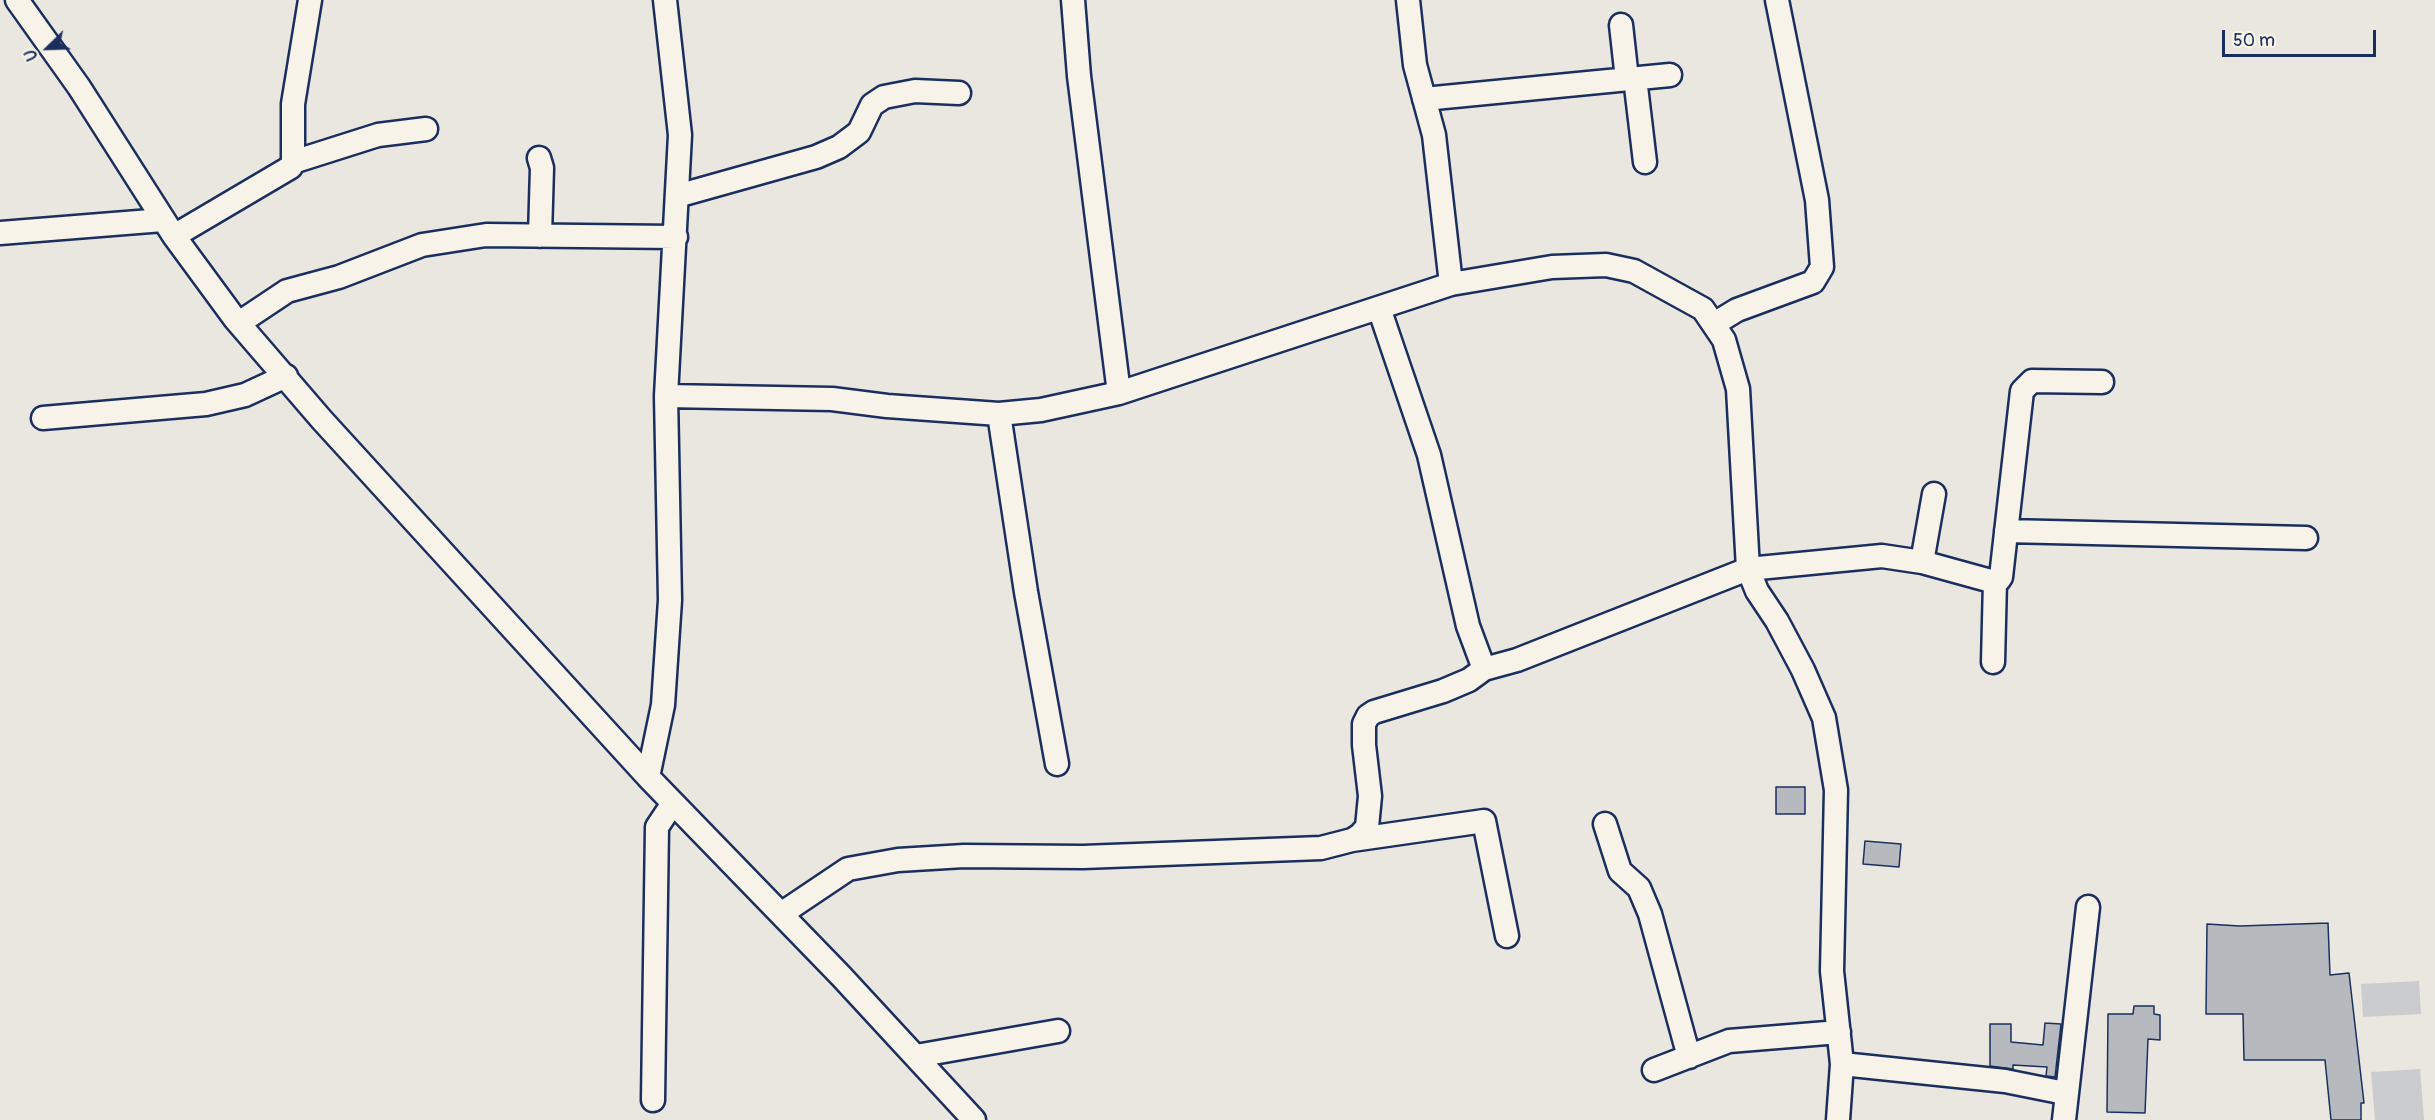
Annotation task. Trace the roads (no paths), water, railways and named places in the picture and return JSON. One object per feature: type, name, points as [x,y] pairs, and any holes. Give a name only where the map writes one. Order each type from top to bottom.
[{"type":"street","points":[[17,0],[79,87],[169,228],[239,323],[411,520],[648,777],[782,914],[974,1120]]},
{"type":"street","points":[[0,233],[169,228],[288,170],[293,162],[293,104],[310,0]]},
{"type":"street","points":[[648,777],[663,705],[670,600],[666,396],[680,135],[664,0]]},
{"type":"street","points":[[1073,0],[1083,104],[1119,393]]},
{"type":"street","points":[[1408,0],[1415,65],[1434,135],[1451,284]]},
{"type":"street","points":[[1714,324],[1737,310],[1812,282],[1822,267],[1817,200],[1777,0]]},
{"type":"street","points":[[1621,25],[1645,162]]},
{"type":"street","points":[[1424,99],[1670,75]]},
{"type":"street","points":[[677,196],[816,157],[840,147],[859,132],[872,105],[884,97],[915,91],[959,93]]},
{"type":"street","points":[[293,162],[378,135],[426,129]]},
{"type":"street","points":[[539,158],[542,168],[540,236]]},
{"type":"street","points":[[239,323],[287,291],[339,278],[422,245],[486,235],[676,237]]},
{"type":"street","points":[[666,396],[832,399],[887,406],[999,414],[1041,410],[1119,393],[1451,284],[1552,267],[1606,265],[1634,271],[1703,309],[1724,340],[1738,388],[1748,569],[1757,591],[1777,621],[1803,670],[1824,718],[1836,790],[1832,972],[1842,1064],[1838,1120]]},
{"type":"street","points":[[1379,308],[1429,455],[1468,626],[1484,669]]},
{"type":"street","points":[[43,418],[206,405],[245,395],[286,376]]},
{"type":"street","points":[[1352,840],[1367,827],[1370,796],[1364,724],[1368,716],[1374,712],[1443,691],[1469,680],[1484,669],[1517,660],[1748,569],[1882,556],[1922,562],[1995,581],[2001,577],[2022,391],[2032,381],[2102,382]]},
{"type":"street","points":[[999,414],[1026,592],[1057,764]]},
{"type":"street","points":[[1922,562],[1934,494]]},
{"type":"street","points":[[2006,531],[2306,538]]},
{"type":"street","points":[[1993,662],[1995,581]]},
{"type":"street","points":[[653,1100],[657,827],[673,803]]},
{"type":"street","points":[[782,914],[848,869],[898,860],[964,856],[1083,857],[1321,848],[1352,840],[1484,821],[1507,936]]},
{"type":"street","points":[[1605,824],[1620,871],[1640,888],[1650,914],[1689,1057]]},
{"type":"street","points":[[2064,1120],[2065,1092],[2088,907]]},
{"type":"street","points":[[916,1056],[1058,1031]]},
{"type":"street","points":[[1654,1070],[1730,1041],[1839,1032]]},
{"type":"street","points":[[1842,1064],[2006,1081],[2065,1092]]}]
